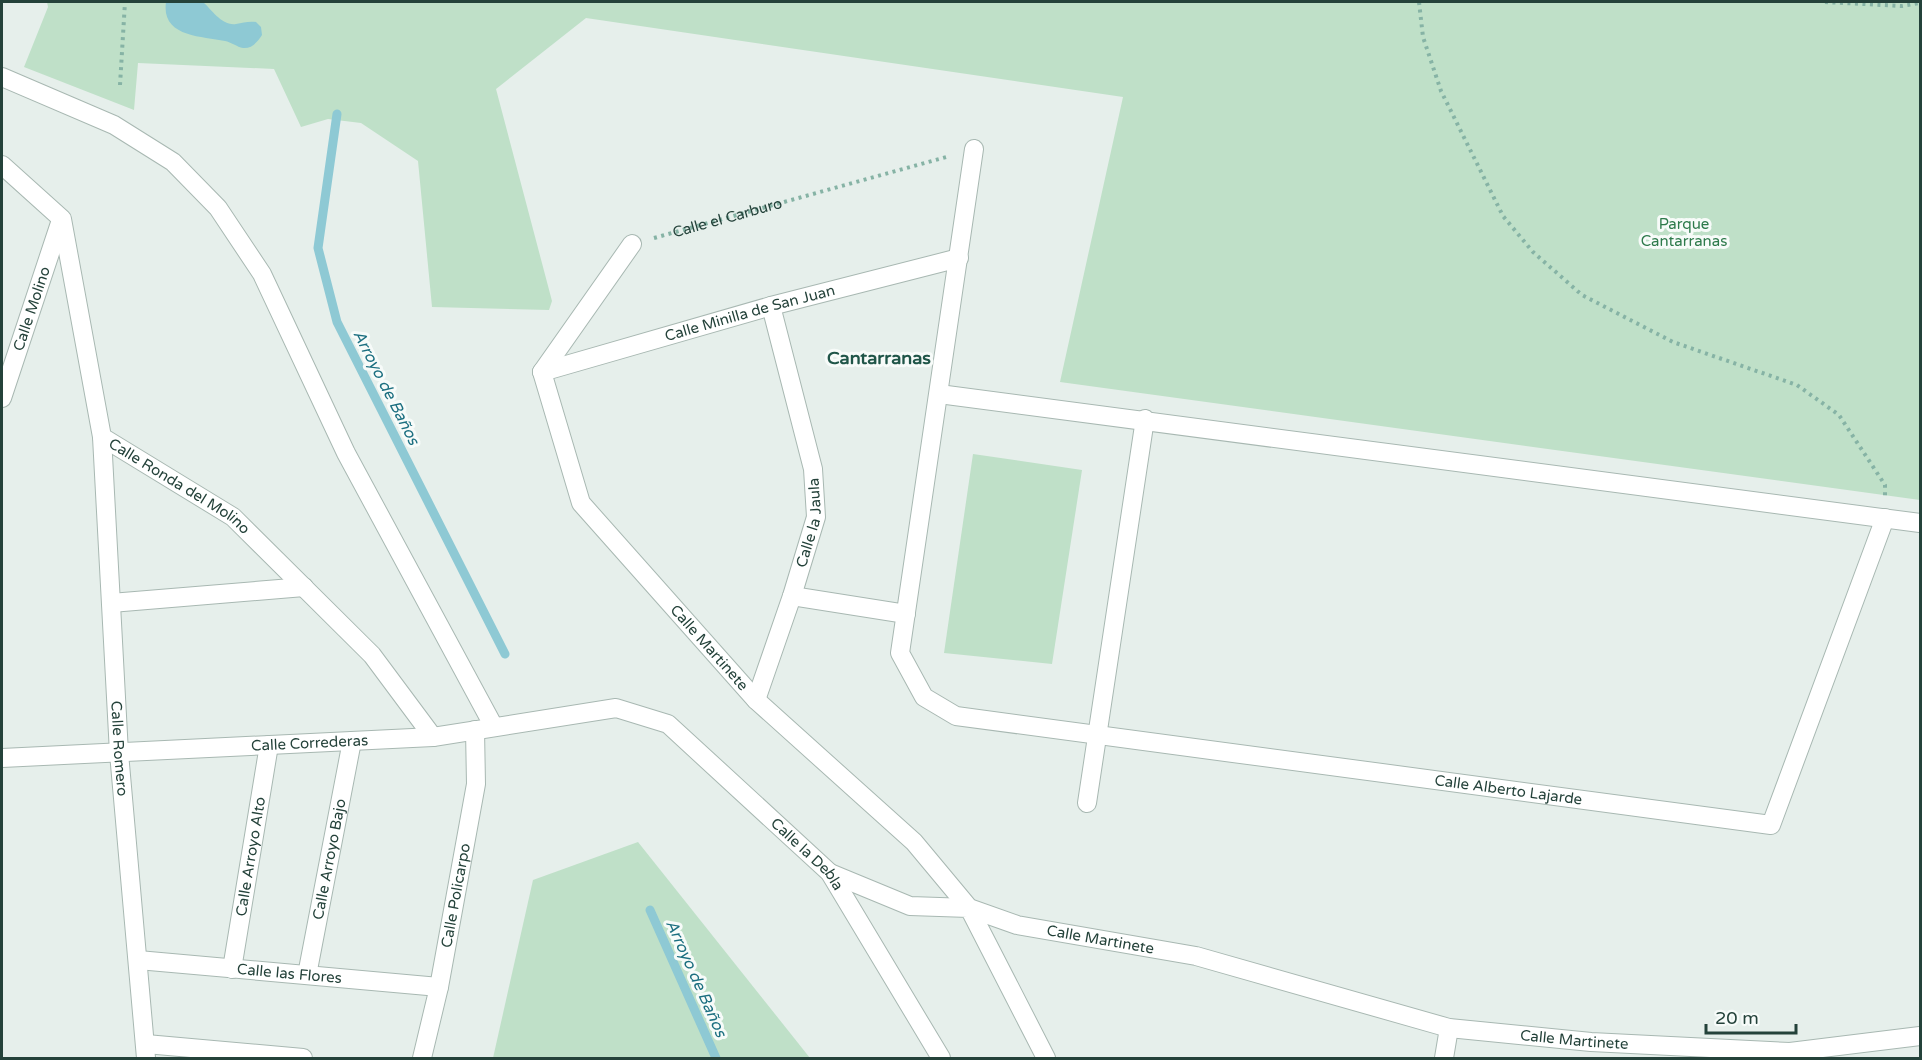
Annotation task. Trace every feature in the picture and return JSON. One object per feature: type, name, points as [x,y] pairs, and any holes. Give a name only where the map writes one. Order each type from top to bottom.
[{"type":"street","points":[[2,76],[114,125],[173,162],[218,208],[262,274],[346,453],[494,727]]},
{"type":"street","points":[[792,596],[906,614],[974,149]]},
{"type":"street","points":[[2,165],[62,219]]},
{"type":"street","name":"Calle Molino","points":[[2,398],[62,219]]},
{"type":"street","name":"Calle Ronda del Molino","points":[[62,219],[102,437],[233,517],[372,655],[433,737]]},
{"type":"street","points":[[542,372],[632,244]]},
{"type":"street","name":"Calle Minilla de San Juan","points":[[542,372],[771,306],[959,258]]},
{"type":"street","name":"Calle la Jaula","points":[[756,700],[792,596],[816,517],[813,469],[771,306]]},
{"type":"street","name":"Calle Martinete","points":[[542,372],[581,503],[756,700],[914,842],[969,908],[1017,925],[1196,957],[1449,1028],[1591,1042],[1790,1052],[1920,1036]]},
{"type":"street","points":[[939,394],[1145,419],[1920,523]]},
{"type":"street","points":[[1087,803],[1145,419]]},
{"type":"street","name":"Calle Romero","points":[[102,437],[119,753],[146,1051]]},
{"type":"street","name":"Calle Alberto Lajarde","points":[[906,614],[900,653],[924,697],[957,716],[1770,825],[1885,518]]},
{"type":"street","points":[[111,603],[304,587]]},
{"type":"street","name":"Calle Correderas","points":[[2,758],[433,737],[616,708]]},
{"type":"street","name":"Calle la Debla","points":[[616,708],[668,724],[830,873],[940,1059]]},
{"type":"street","name":"Calle Policarpo","points":[[422,1059],[439,987],[476,783],[475,730]]},
{"type":"street","name":"Calle Arroyo Bajo","points":[[307,975],[352,741]]},
{"type":"street","name":"Calle Arroyo Alto","points":[[232,969],[269,745]]},
{"type":"street","points":[[830,873],[910,906],[969,908],[1046,1059]]},
{"type":"street","name":"Calle las Flores","points":[[138,960],[439,987]]},
{"type":"street","points":[[1444,1059],[1449,1028]]},
{"type":"street","points":[[146,1051],[303,1059]]},
{"type":"path","points":[[120,85],[125,2]]},
{"type":"path","points":[[1419,2],[1424,37],[1441,91],[1503,216],[1533,252],[1582,295],[1673,342],[1797,385],[1839,416],[1885,485],[1885,518]]},
{"type":"path","points":[[1826,2],[1902,6],[1920,3]]},
{"type":"path","name":"Calle el Carburo","points":[[632,244],[974,149]]},
{"type":"green space","name":"Parque Cantarranas","points":[[47,2],[1920,2],[1920,500],[1060,382],[1123,97],[586,18],[496,89],[552,301],[549,310],[432,307],[418,161],[361,123],[328,119],[301,127],[274,69],[138,63],[134,110],[24,67],[48,7]]},
{"type":"green space","points":[[973,454],[1082,470],[1052,664],[944,653]]},
{"type":"green space","points":[[638,842],[810,1058],[493,1058],[533,880]]},
{"type":"water","points":[[166,2],[203,2],[226,23],[256,22],[261,27],[262,35],[252,46],[243,48],[227,42],[185,33],[170,22],[166,14]]},
{"type":"waterway","name":"Arroyo de Baños","points":[[337,114],[318,248],[337,322],[505,654]]},
{"type":"waterway","name":"Arroyo de Baños","points":[[650,910],[716,1058]]},
{"type":"district","name":"Cantarranas","points":[[879,358]]}]
